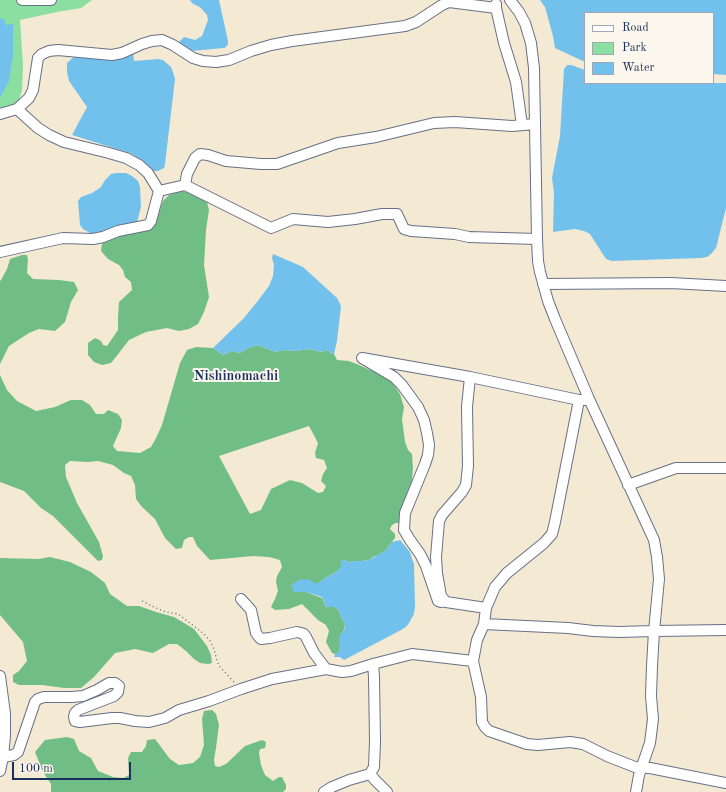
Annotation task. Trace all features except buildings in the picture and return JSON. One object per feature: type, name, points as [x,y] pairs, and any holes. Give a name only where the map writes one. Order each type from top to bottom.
[{"type":"street","points":[[22,0],[51,0]]},
{"type":"street","points":[[510,0],[519,12],[525,24],[531,43],[534,68],[537,239],[538,261],[543,284],[584,400],[628,485],[654,540],[659,579],[654,630],[651,696],[653,719],[650,743],[641,768],[636,792]]},
{"type":"street","points":[[0,114],[17,109],[29,98],[33,90],[38,58],[42,54],[49,51],[58,50],[112,55],[122,54],[142,44],[152,41],[162,40],[193,58],[216,62],[229,60],[271,45],[292,41],[406,26],[425,17],[449,2],[496,6],[504,43],[516,82],[522,125]]},
{"type":"street","points":[[0,252],[63,238],[93,239],[118,231],[148,225],[151,220],[159,191],[148,172],[126,158],[64,142],[38,128],[17,109]]},
{"type":"street","points":[[185,185],[187,174],[195,158],[200,154],[226,161],[277,164],[338,143],[376,137],[434,123],[455,122],[512,126],[535,124]]},
{"type":"street","points":[[159,191],[185,185],[271,228],[293,219],[328,222],[382,214],[396,214],[404,229],[411,231],[455,234],[469,237],[537,239]]},
{"type":"street","points":[[543,284],[671,283],[726,286]]},
{"type":"street","points":[[444,600],[438,602],[426,566],[404,530],[405,513],[426,464],[428,455],[429,445],[424,420],[418,407],[402,385],[394,377],[362,358],[470,377],[584,400]]},
{"type":"street","points":[[470,377],[467,407],[468,466],[466,485],[462,492],[442,515],[439,521],[436,557],[437,573],[441,596],[446,602],[486,608]]},
{"type":"street","points":[[584,400],[552,534],[544,543],[507,573],[495,587],[486,608],[484,624],[477,640],[473,661],[481,697],[482,722],[489,731],[527,744],[538,745],[570,742],[583,744],[607,756],[635,767],[650,768],[726,783]]},
{"type":"street","points":[[628,485],[676,468],[726,468]]},
{"type":"street","points":[[241,599],[251,610],[256,633],[261,639],[297,632],[304,634],[314,653],[326,669]]},
{"type":"street","points":[[484,624],[619,632],[654,630],[726,630]]},
{"type":"street","points":[[3,757],[14,755],[18,752],[38,699],[44,697],[83,696],[109,683],[115,683],[119,686],[118,692],[114,696],[78,710],[75,713],[75,721],[80,722],[120,718],[149,722],[165,718],[179,710],[272,680],[326,669],[342,672],[351,671],[412,654],[473,661]]},
{"type":"street","points":[[324,792],[332,786],[370,774],[374,767],[375,740],[373,664]]},
{"type":"street","points":[[0,676],[5,736],[0,771]]},
{"type":"street","points":[[370,774],[387,792]]},
{"type":"path","points":[[142,601],[166,612],[178,614],[203,633],[214,649],[216,661],[220,667],[241,689]]},
{"type":"green space","points":[[0,0],[92,0],[81,8],[20,20],[23,65],[22,91],[13,116],[0,120]]},
{"type":"green space","points":[[180,191],[187,192],[207,202],[209,210],[204,265],[209,297],[198,324],[189,329],[179,331],[167,328],[146,332],[129,340],[111,363],[102,365],[94,362],[88,355],[88,343],[95,338],[101,341],[103,345],[107,346],[118,330],[119,302],[132,290],[131,282],[125,277],[123,270],[119,265],[108,259],[101,251],[102,244],[107,239],[134,232],[150,230],[155,225],[163,201],[169,195]]},
{"type":"green space","points":[[27,255],[27,273],[33,279],[74,282],[78,290],[71,302],[65,322],[55,331],[39,329],[29,333],[9,346],[0,364],[0,281],[7,269],[10,259]]},
{"type":"green space","points":[[258,345],[275,352],[284,350],[296,351],[309,349],[322,352],[325,350],[329,351],[331,354],[334,354],[337,360],[349,361],[359,365],[383,376],[392,382],[400,394],[404,407],[402,419],[405,442],[408,450],[412,454],[413,468],[411,490],[399,523],[392,525],[390,529],[395,534],[395,538],[385,551],[379,555],[369,560],[349,562],[345,560],[338,571],[319,583],[314,583],[294,592],[306,592],[322,598],[326,607],[335,607],[339,611],[345,624],[339,652],[335,654],[332,653],[326,642],[329,631],[326,625],[318,620],[302,604],[289,609],[275,610],[271,607],[278,591],[276,582],[277,576],[282,567],[280,560],[269,557],[253,556],[210,560],[197,546],[193,537],[189,537],[184,540],[182,548],[176,549],[165,538],[155,519],[136,499],[135,485],[131,476],[113,465],[98,461],[70,461],[65,465],[66,477],[77,503],[99,542],[103,556],[102,560],[98,561],[53,516],[41,508],[24,491],[0,482],[0,375],[7,390],[17,401],[36,411],[55,407],[71,400],[82,400],[90,405],[96,414],[104,414],[108,410],[118,414],[122,420],[121,428],[113,446],[117,451],[140,453],[151,447],[162,425],[180,363],[187,350],[196,347],[213,348],[223,355],[232,351],[240,353],[248,348]],"holes":[[[309,426],[318,443],[315,453],[316,458],[324,460],[327,468],[321,481],[326,486],[323,492],[318,493],[302,483],[290,480],[271,489],[261,510],[250,514],[219,456]]]},
{"type":"green space","points":[[50,557],[70,562],[91,572],[105,583],[110,594],[127,606],[139,606],[174,617],[194,629],[207,646],[211,655],[212,663],[200,663],[177,644],[169,644],[153,653],[135,649],[115,653],[94,677],[81,688],[19,685],[13,682],[13,675],[19,671],[27,661],[23,642],[0,615],[0,558],[39,559]]},
{"type":"green space","points":[[212,710],[216,714],[219,725],[214,760],[215,766],[219,767],[226,764],[245,746],[262,740],[266,742],[265,748],[260,749],[259,753],[261,765],[265,775],[273,781],[279,777],[282,777],[286,785],[286,789],[283,792],[51,792],[51,784],[43,772],[35,752],[45,740],[67,737],[74,739],[79,751],[91,758],[98,771],[113,777],[123,778],[129,775],[128,758],[131,752],[142,752],[146,746],[147,740],[155,739],[170,759],[179,765],[193,763],[200,757],[204,745],[202,719],[204,711]]},
{"type":"water","points":[[190,0],[219,0],[228,41],[226,47],[191,51],[179,42],[184,37],[195,40],[202,36],[208,20],[207,15],[201,8],[192,3]]},
{"type":"water","points":[[540,0],[726,0],[726,75],[714,74],[714,12],[584,12],[584,62],[555,48],[545,7]]},
{"type":"water","points":[[0,18],[4,19],[6,25],[13,24],[13,56],[9,81],[0,97]]},
{"type":"water","points":[[133,53],[134,61],[163,60],[171,67],[175,79],[165,164],[164,168],[158,171],[153,171],[143,161],[130,153],[72,135],[87,107],[69,81],[67,63],[75,56]]},
{"type":"water","points":[[567,65],[571,65],[584,70],[584,84],[726,83],[726,208],[716,248],[707,257],[612,261],[606,259],[590,234],[584,231],[575,229],[553,232],[554,193],[552,178],[560,136],[564,69]]},
{"type":"water","points":[[126,173],[138,181],[140,187],[141,207],[137,222],[121,225],[100,233],[90,233],[83,229],[80,225],[78,201],[81,197],[92,193],[101,187],[111,174]]},
{"type":"water","points":[[273,254],[303,267],[337,298],[341,306],[334,354],[331,354],[329,351],[325,350],[322,352],[309,349],[296,351],[284,350],[275,352],[258,345],[248,348],[240,353],[232,351],[223,355],[213,348],[243,319],[269,286],[273,276]]},
{"type":"water","points":[[400,540],[410,552],[414,564],[415,607],[414,614],[409,623],[401,630],[344,660],[340,657],[334,657],[335,654],[339,652],[340,635],[344,631],[345,624],[339,611],[335,607],[326,607],[322,597],[306,592],[294,592],[291,585],[299,580],[309,579],[314,583],[319,583],[338,571],[341,565],[341,560],[349,562],[369,560],[385,551],[392,542]]},
{"type":"district","name":"Nishinomachi","points":[[236,376]]}]
